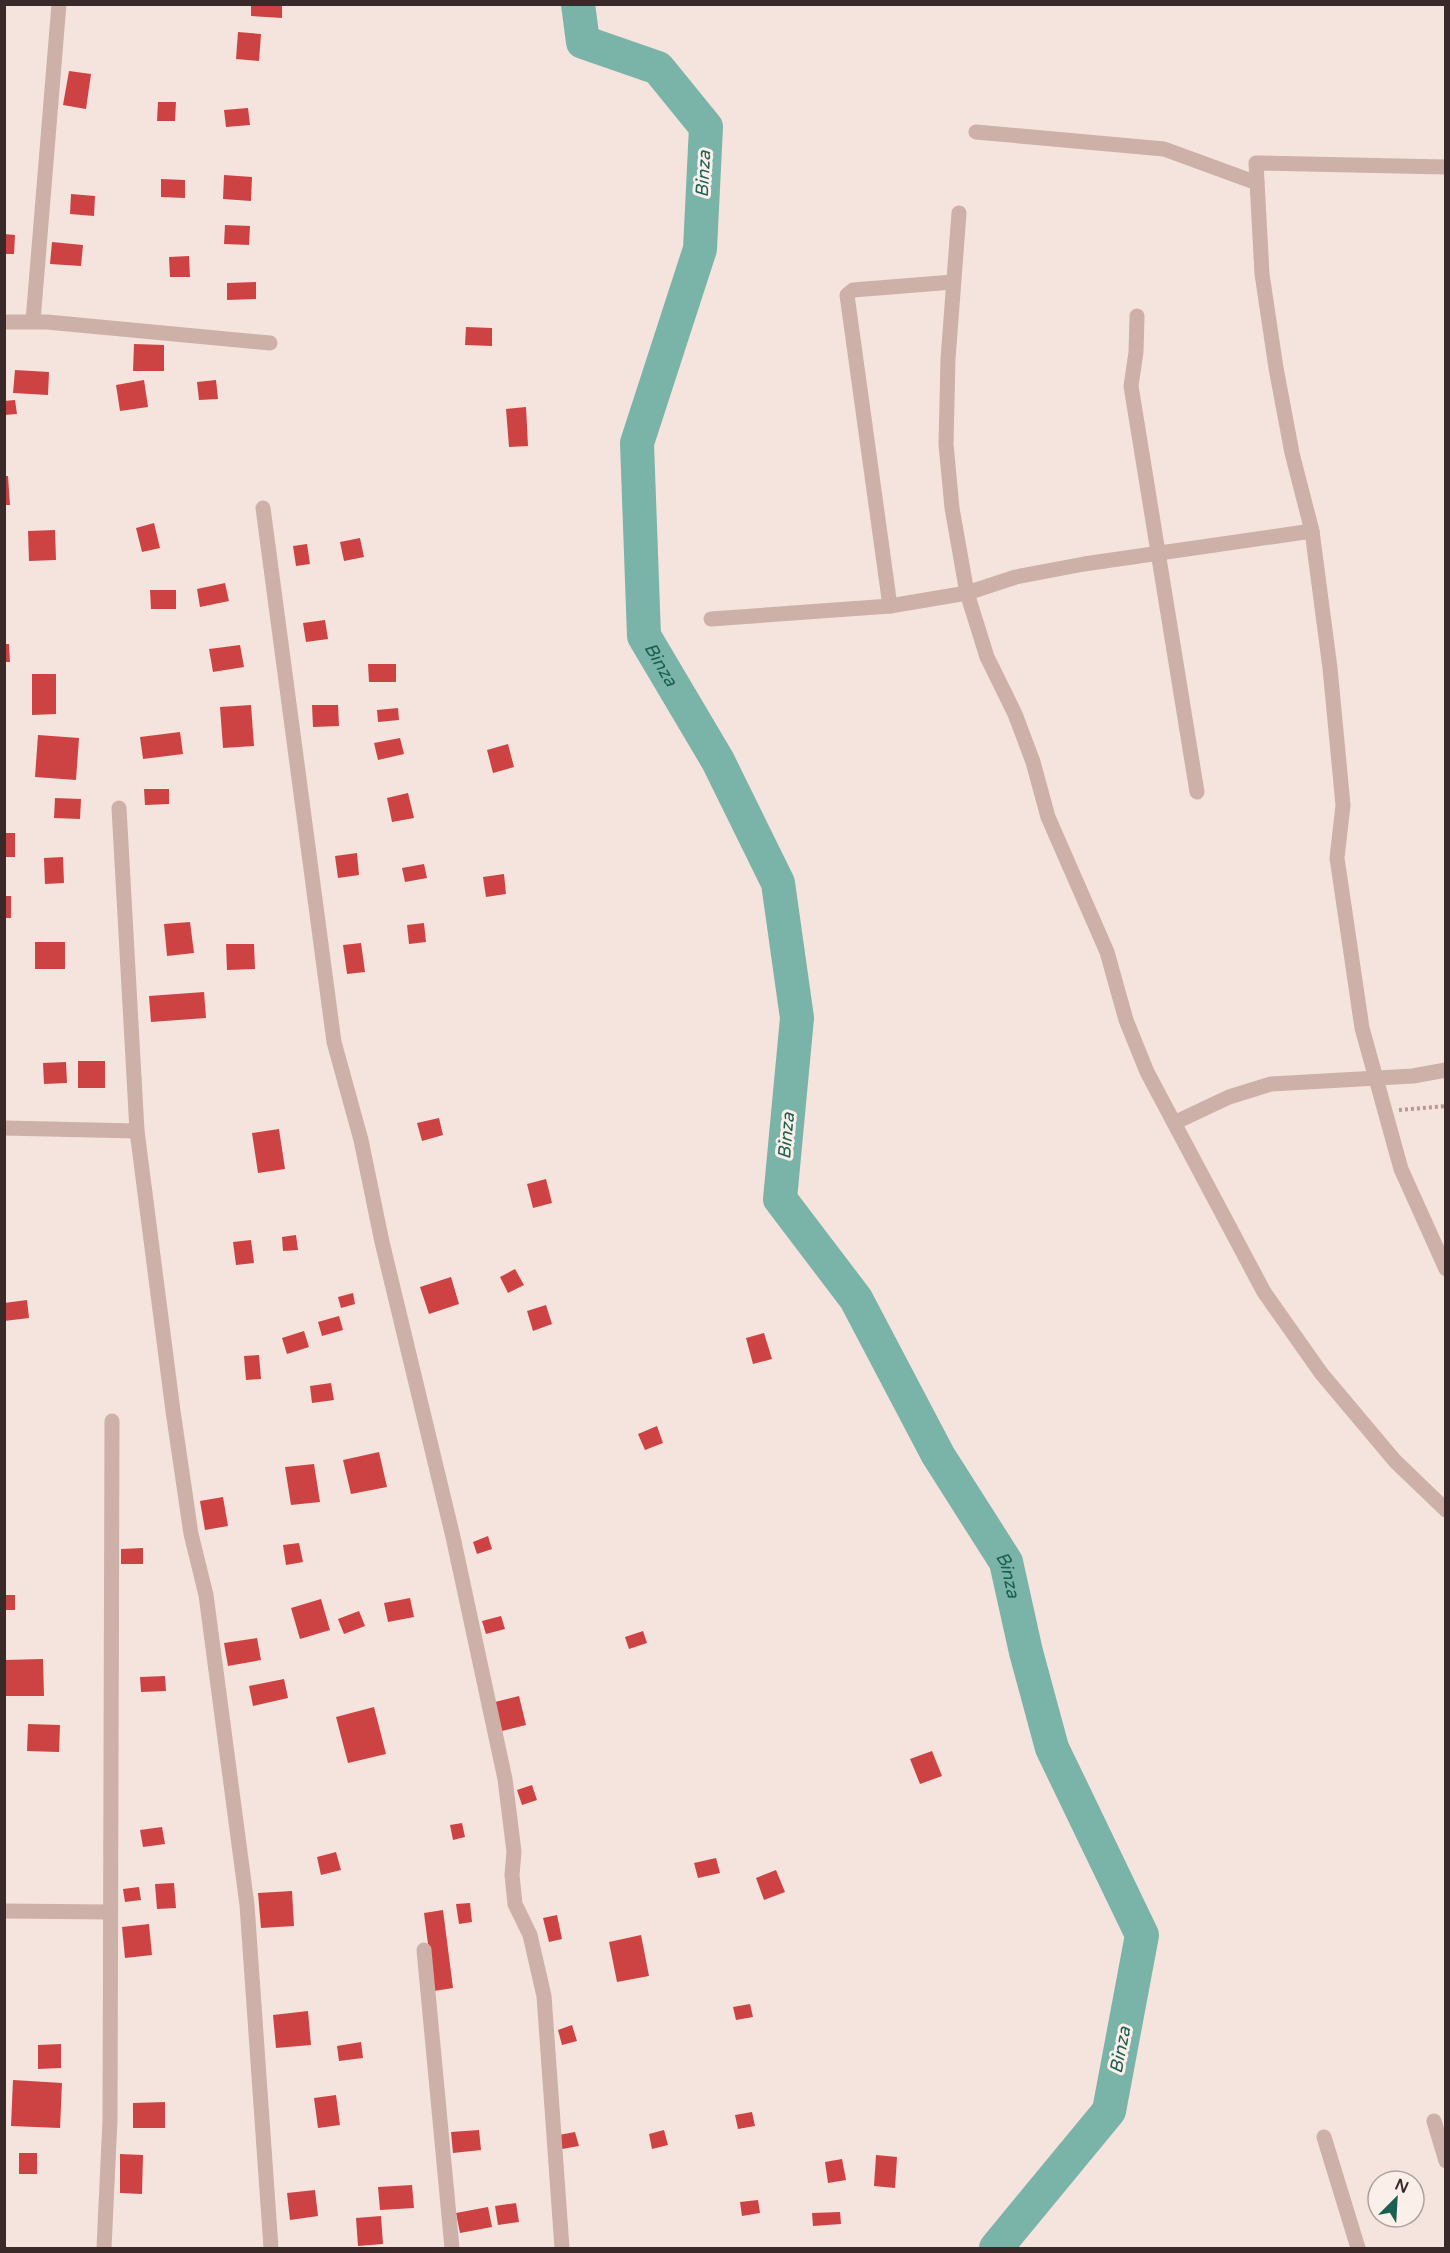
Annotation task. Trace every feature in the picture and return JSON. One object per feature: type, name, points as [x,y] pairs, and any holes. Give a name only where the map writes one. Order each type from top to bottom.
[{"type":"street","points":[[33,321],[59,4]]},
{"type":"street","points":[[976,132],[1164,149],[1257,183]]},
{"type":"street","points":[[1446,167],[1256,163],[1262,274],[1292,453],[1312,531],[1330,668],[1343,805],[1337,858],[1362,1028],[1383,1111],[1401,1169],[1446,1269]]},
{"type":"street","points":[[959,213],[947,371],[946,444],[952,508],[967,593],[987,657],[1015,714],[1034,762],[1048,817],[1107,952],[1131,1031],[1147,1072],[1176,1122],[1264,1292],[1321,1373],[1395,1461],[1446,1510]]},
{"type":"street","points":[[890,606],[847,295],[852,290],[954,282]]},
{"type":"street","points":[[1137,316],[1136,352],[1131,386],[1166,614],[1197,792]]},
{"type":"street","points":[[4,322],[33,321],[270,344]]},
{"type":"street","points":[[263,508],[334,1042],[361,1140],[382,1242],[453,1537],[505,1779],[514,1852],[512,1875],[515,1904],[530,1935],[544,1996],[562,2248]]},
{"type":"street","points":[[711,619],[890,606],[967,593],[1016,577],[1158,552],[1312,531]]},
{"type":"street","points":[[119,808],[137,1131],[173,1411],[191,1534],[206,1595],[247,1905],[271,2248]]},
{"type":"street","points":[[1176,1122],[1228,1097],[1271,1084],[1413,1076],[1446,1070]]},
{"type":"street","points":[[4,1128],[137,1131]]},
{"type":"street","points":[[104,2248],[110,2120],[112,1421]]},
{"type":"street","points":[[4,1911],[110,1912]]},
{"type":"street","points":[[424,1950],[452,2248]]},
{"type":"street","points":[[1434,2121],[1446,2161]]},
{"type":"street","points":[[1324,2137],[1358,2248]]},
{"type":"path","points":[[1383,1111],[1446,1106]]},
{"type":"building","points":[[251,4],[282,4],[282,18],[251,16]]},
{"type":"building","points":[[238,32],[261,34],[259,61],[236,59]]},
{"type":"building","points":[[69,71],[91,74],[86,109],[63,105]]},
{"type":"building","points":[[158,102],[176,102],[175,121],[157,121]]},
{"type":"building","points":[[248,108],[250,125],[226,127],[224,110]]},
{"type":"building","points":[[224,175],[252,177],[251,201],[223,199]]},
{"type":"building","points":[[161,179],[185,180],[185,198],[161,197]]},
{"type":"building","points":[[71,194],[95,196],[94,216],[70,214]]},
{"type":"building","points":[[225,225],[250,226],[249,245],[224,244]]},
{"type":"building","points":[[4,234],[15,235],[14,254],[4,254]]},
{"type":"building","points":[[52,242],[83,245],[81,266],[50,264]]},
{"type":"building","points":[[189,256],[190,277],[170,277],[169,257]]},
{"type":"building","points":[[256,282],[256,299],[227,300],[227,283]]},
{"type":"building","points":[[466,327],[492,328],[492,346],[465,345]]},
{"type":"building","points":[[134,344],[164,345],[164,371],[133,371]]},
{"type":"building","points":[[15,370],[49,372],[48,395],[13,393]]},
{"type":"building","points":[[144,380],[148,407],[120,411],[116,385]]},
{"type":"building","points":[[216,380],[218,399],[199,400],[197,382]]},
{"type":"building","points":[[15,400],[17,414],[4,415],[4,401]]},
{"type":"building","points":[[526,407],[528,446],[509,447],[506,409]]},
{"type":"building","points":[[4,476],[8,476],[10,505],[4,505]]},
{"type":"building","points":[[154,523],[160,548],[142,552],[136,528]]},
{"type":"building","points":[[55,530],[56,560],[29,561],[28,531]]},
{"type":"building","points":[[360,538],[364,557],[344,561],[340,542]]},
{"type":"building","points":[[307,544],[310,564],[296,566],[293,546]]},
{"type":"building","points":[[225,583],[229,601],[200,607],[197,589]]},
{"type":"building","points":[[150,590],[176,590],[176,609],[151,609]]},
{"type":"building","points":[[325,620],[328,639],[306,642],[303,623]]},
{"type":"building","points":[[4,644],[9,644],[10,662],[4,662]]},
{"type":"building","points":[[240,645],[244,667],[213,672],[209,649]]},
{"type":"building","points":[[368,664],[396,664],[396,682],[369,682]]},
{"type":"building","points":[[32,674],[56,674],[56,714],[32,715]]},
{"type":"building","points":[[251,705],[254,746],[223,748],[220,707]]},
{"type":"building","points":[[312,705],[338,705],[339,726],[313,727]]},
{"type":"building","points":[[398,708],[399,720],[378,722],[377,710]]},
{"type":"building","points":[[180,732],[183,754],[143,759],[140,737]]},
{"type":"building","points":[[38,735],[79,738],[76,780],[35,777]]},
{"type":"building","points":[[400,738],[404,754],[378,760],[374,743]]},
{"type":"building","points":[[508,744],[514,767],[493,773],[487,750]]},
{"type":"building","points":[[144,789],[169,789],[169,804],[145,805]]},
{"type":"building","points":[[408,793],[414,818],[392,822],[387,798]]},
{"type":"building","points":[[55,798],[81,799],[80,819],[54,818]]},
{"type":"building","points":[[4,833],[15,833],[15,857],[4,857]]},
{"type":"building","points":[[357,853],[359,875],[338,878],[335,856]]},
{"type":"building","points":[[63,857],[64,883],[45,884],[44,858]]},
{"type":"building","points":[[424,864],[427,878],[405,882],[402,868]]},
{"type":"building","points":[[504,874],[506,894],[486,897],[483,877]]},
{"type":"building","points":[[4,896],[11,896],[11,918],[4,918]]},
{"type":"building","points":[[190,922],[194,953],[167,956],[164,924]]},
{"type":"building","points":[[424,923],[426,942],[409,944],[407,925]]},
{"type":"building","points":[[35,942],[65,942],[65,969],[35,969]]},
{"type":"building","points":[[361,943],[365,972],[347,974],[343,945]]},
{"type":"building","points":[[226,944],[254,944],[255,969],[227,970]]},
{"type":"building","points":[[204,992],[206,1018],[151,1022],[149,996]]},
{"type":"building","points":[[78,1061],[105,1061],[105,1088],[78,1088]]},
{"type":"building","points":[[66,1062],[67,1083],[44,1084],[43,1063]]},
{"type":"building","points":[[439,1118],[443,1135],[422,1141],[417,1123]]},
{"type":"building","points":[[279,1129],[285,1169],[258,1173],[252,1133]]},
{"type":"building","points":[[546,1179],[552,1203],[533,1208],[527,1184]]},
{"type":"building","points":[[296,1235],[298,1250],[283,1251],[282,1237]]},
{"type":"building","points":[[251,1240],[254,1263],[236,1265],[233,1242]]},
{"type":"building","points":[[515,1269],[524,1285],[508,1293],[500,1277]]},
{"type":"building","points":[[451,1277],[459,1304],[429,1314],[420,1287]]},
{"type":"building","points":[[353,1293],[355,1304],[341,1308],[338,1297]]},
{"type":"building","points":[[27,1300],[29,1318],[4,1321],[4,1303]]},
{"type":"building","points":[[546,1305],[552,1324],[533,1331],[527,1311]]},
{"type":"building","points":[[339,1316],[343,1330],[322,1336],[318,1322]]},
{"type":"building","points":[[304,1331],[309,1347],[287,1354],[282,1338]]},
{"type":"building","points":[[764,1333],[772,1359],[753,1364],[746,1338]]},
{"type":"building","points":[[259,1355],[261,1379],[246,1380],[244,1356]]},
{"type":"building","points":[[331,1383],[334,1400],[312,1403],[310,1386]]},
{"type":"building","points":[[657,1426],[663,1443],[645,1450],[638,1434]]},
{"type":"building","points":[[379,1452],[387,1487],[351,1494],[343,1460]]},
{"type":"building","points":[[314,1464],[320,1502],[291,1505],[285,1467]]},
{"type":"building","points":[[223,1497],[228,1526],[205,1530],[200,1501]]},
{"type":"building","points":[[488,1536],[492,1549],[477,1554],[473,1542]]},
{"type":"building","points":[[299,1543],[303,1562],[286,1565],[283,1545]]},
{"type":"building","points":[[143,1548],[143,1564],[121,1564],[121,1549]]},
{"type":"building","points":[[4,1595],[15,1595],[15,1610],[4,1610]]},
{"type":"building","points":[[410,1598],[414,1617],[388,1622],[384,1603]]},
{"type":"building","points":[[321,1599],[330,1630],[300,1639],[291,1608]]},
{"type":"building","points":[[359,1611],[365,1626],[344,1634],[338,1619]]},
{"type":"building","points":[[501,1616],[505,1629],[486,1634],[482,1621]]},
{"type":"building","points":[[643,1631],[647,1643],[629,1649],[625,1637]]},
{"type":"building","points":[[257,1638],[261,1660],[228,1666],[224,1643]]},
{"type":"building","points":[[43,1659],[44,1696],[4,1696],[4,1660]]},
{"type":"building","points":[[165,1676],[166,1691],[141,1692],[140,1677]]},
{"type":"building","points":[[284,1679],[288,1698],[253,1706],[249,1686]]},
{"type":"building","points":[[519,1696],[526,1725],[502,1731],[495,1702]]},
{"type":"building","points":[[374,1707],[386,1754],[348,1763],[336,1717]]},
{"type":"building","points":[[28,1724],[60,1725],[59,1752],[27,1751]]},
{"type":"building","points":[[932,1751],[942,1776],[920,1784],[910,1759]]},
{"type":"building","points":[[532,1785],[537,1800],[522,1805],[517,1790]]},
{"type":"building","points":[[462,1823],[465,1837],[453,1840],[450,1825]]},
{"type":"building","points":[[162,1827],[165,1844],[143,1847],[140,1830]]},
{"type":"building","points":[[336,1852],[341,1870],[321,1875],[317,1857]]},
{"type":"building","points":[[716,1858],[720,1873],[698,1878],[694,1863]]},
{"type":"building","points":[[776,1870],[785,1892],[764,1900],[756,1878]]},
{"type":"building","points":[[174,1883],[176,1908],[157,1909],[155,1884]]},
{"type":"building","points":[[139,1887],[141,1900],[125,1902],[123,1889]]},
{"type":"building","points":[[292,1891],[294,1926],[261,1928],[258,1893]]},
{"type":"building","points":[[470,1903],[472,1922],[459,1924],[456,1904]]},
{"type":"building","points":[[443,1910],[453,1988],[434,1991],[424,1913]]},
{"type":"building","points":[[557,1915],[562,1939],[549,1942],[543,1918]]},
{"type":"building","points":[[149,1924],[152,1955],[125,1958],[122,1927]]},
{"type":"building","points":[[641,1935],[649,1976],[617,1982],[609,1942]]},
{"type":"building","points":[[750,2004],[753,2017],[736,2020],[733,2007]]},
{"type":"building","points":[[308,2011],[311,2045],[276,2048],[273,2015]]},
{"type":"building","points":[[572,2025],[577,2041],[562,2045],[558,2030]]},
{"type":"building","points":[[361,2042],[363,2058],[339,2061],[337,2046]]},
{"type":"building","points":[[61,2044],[61,2068],[38,2069],[38,2045]]},
{"type":"building","points":[[13,2080],[62,2083],[60,2128],[11,2126]]},
{"type":"building","points":[[336,2095],[340,2125],[318,2128],[314,2098]]},
{"type":"building","points":[[165,2102],[165,2128],[133,2128],[133,2103]]},
{"type":"building","points":[[752,2112],[755,2126],[738,2129],[735,2115]]},
{"type":"building","points":[[479,2130],[481,2150],[453,2153],[451,2132]]},
{"type":"building","points":[[664,2130],[668,2145],[652,2149],[649,2134]]},
{"type":"building","points":[[575,2132],[579,2146],[562,2149],[559,2135]]},
{"type":"building","points":[[19,2153],[37,2153],[37,2174],[19,2174]]},
{"type":"building","points":[[120,2154],[143,2155],[142,2194],[120,2193]]},
{"type":"building","points":[[876,2155],[897,2157],[895,2188],[874,2186]]},
{"type":"building","points":[[842,2159],[846,2180],[828,2183],[825,2162]]},
{"type":"building","points":[[412,2185],[414,2208],[380,2210],[378,2187]]},
{"type":"building","points":[[315,2190],[318,2216],[290,2220],[287,2193]]},
{"type":"building","points":[[758,2200],[760,2213],[742,2216],[740,2202]]},
{"type":"building","points":[[516,2203],[519,2222],[498,2225],[495,2206]]},
{"type":"building","points":[[488,2207],[492,2227],[460,2233],[456,2213]]},
{"type":"building","points":[[840,2212],[841,2224],[813,2226],[812,2213]]},
{"type":"building","points":[[381,2216],[383,2244],[358,2246],[356,2218]]},
{"type":"waterway","name":"Binza","points":[[578,4],[583,42],[658,68],[706,127],[700,249],[637,443],[644,636],[718,761],[778,883],[797,1018],[780,1199],[856,1299],[938,1455],[1006,1562],[1026,1652],[1052,1748],[1142,1935],[1109,2111],[996,2248]]}]
